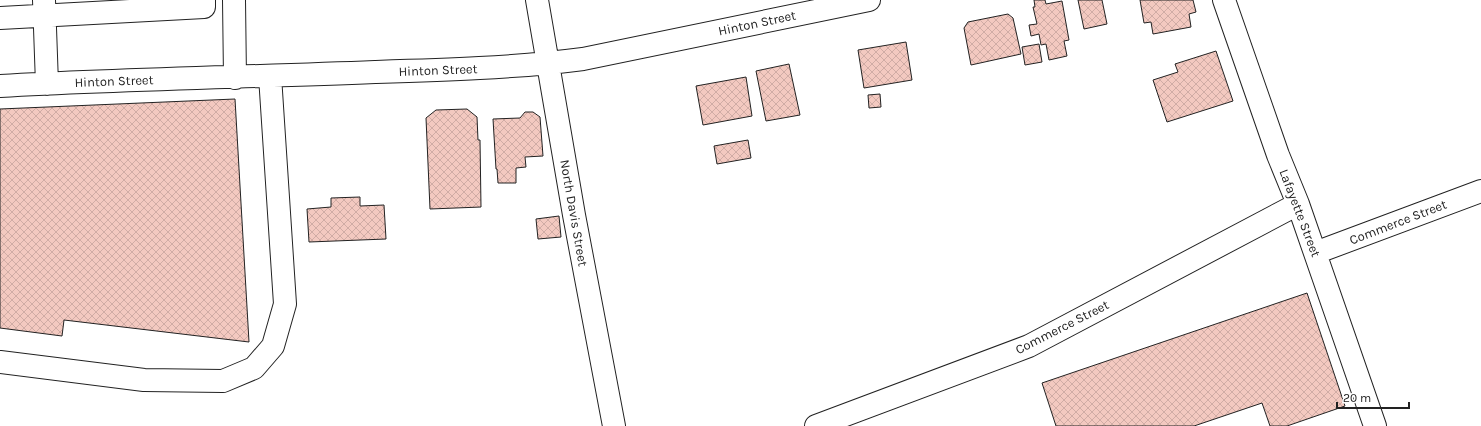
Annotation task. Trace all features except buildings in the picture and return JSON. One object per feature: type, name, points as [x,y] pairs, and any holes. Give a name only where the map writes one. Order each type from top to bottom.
[{"type":"street","points":[[0,18],[44,8],[204,7],[204,0]]},
{"type":"street","points":[[234,0],[235,78]]},
{"type":"street","name":"North Davis Street","points":[[537,0],[573,208],[614,426]]},
{"type":"street","name":"Hinton Street","points":[[0,86],[477,68],[548,63],[583,59],[869,0]]},
{"type":"street","name":"Lafayette Street","points":[[1224,0],[1278,154],[1298,204],[1375,426]]},
{"type":"street","points":[[44,8],[47,84]]},
{"type":"street","points":[[0,362],[144,380],[223,381],[254,368],[273,346],[285,304],[270,76]]},
{"type":"street","name":"Commerce Street","points":[[1315,253],[1481,191]]},
{"type":"street","name":"Commerce Street","points":[[816,426],[1029,346],[1298,204]]}]
